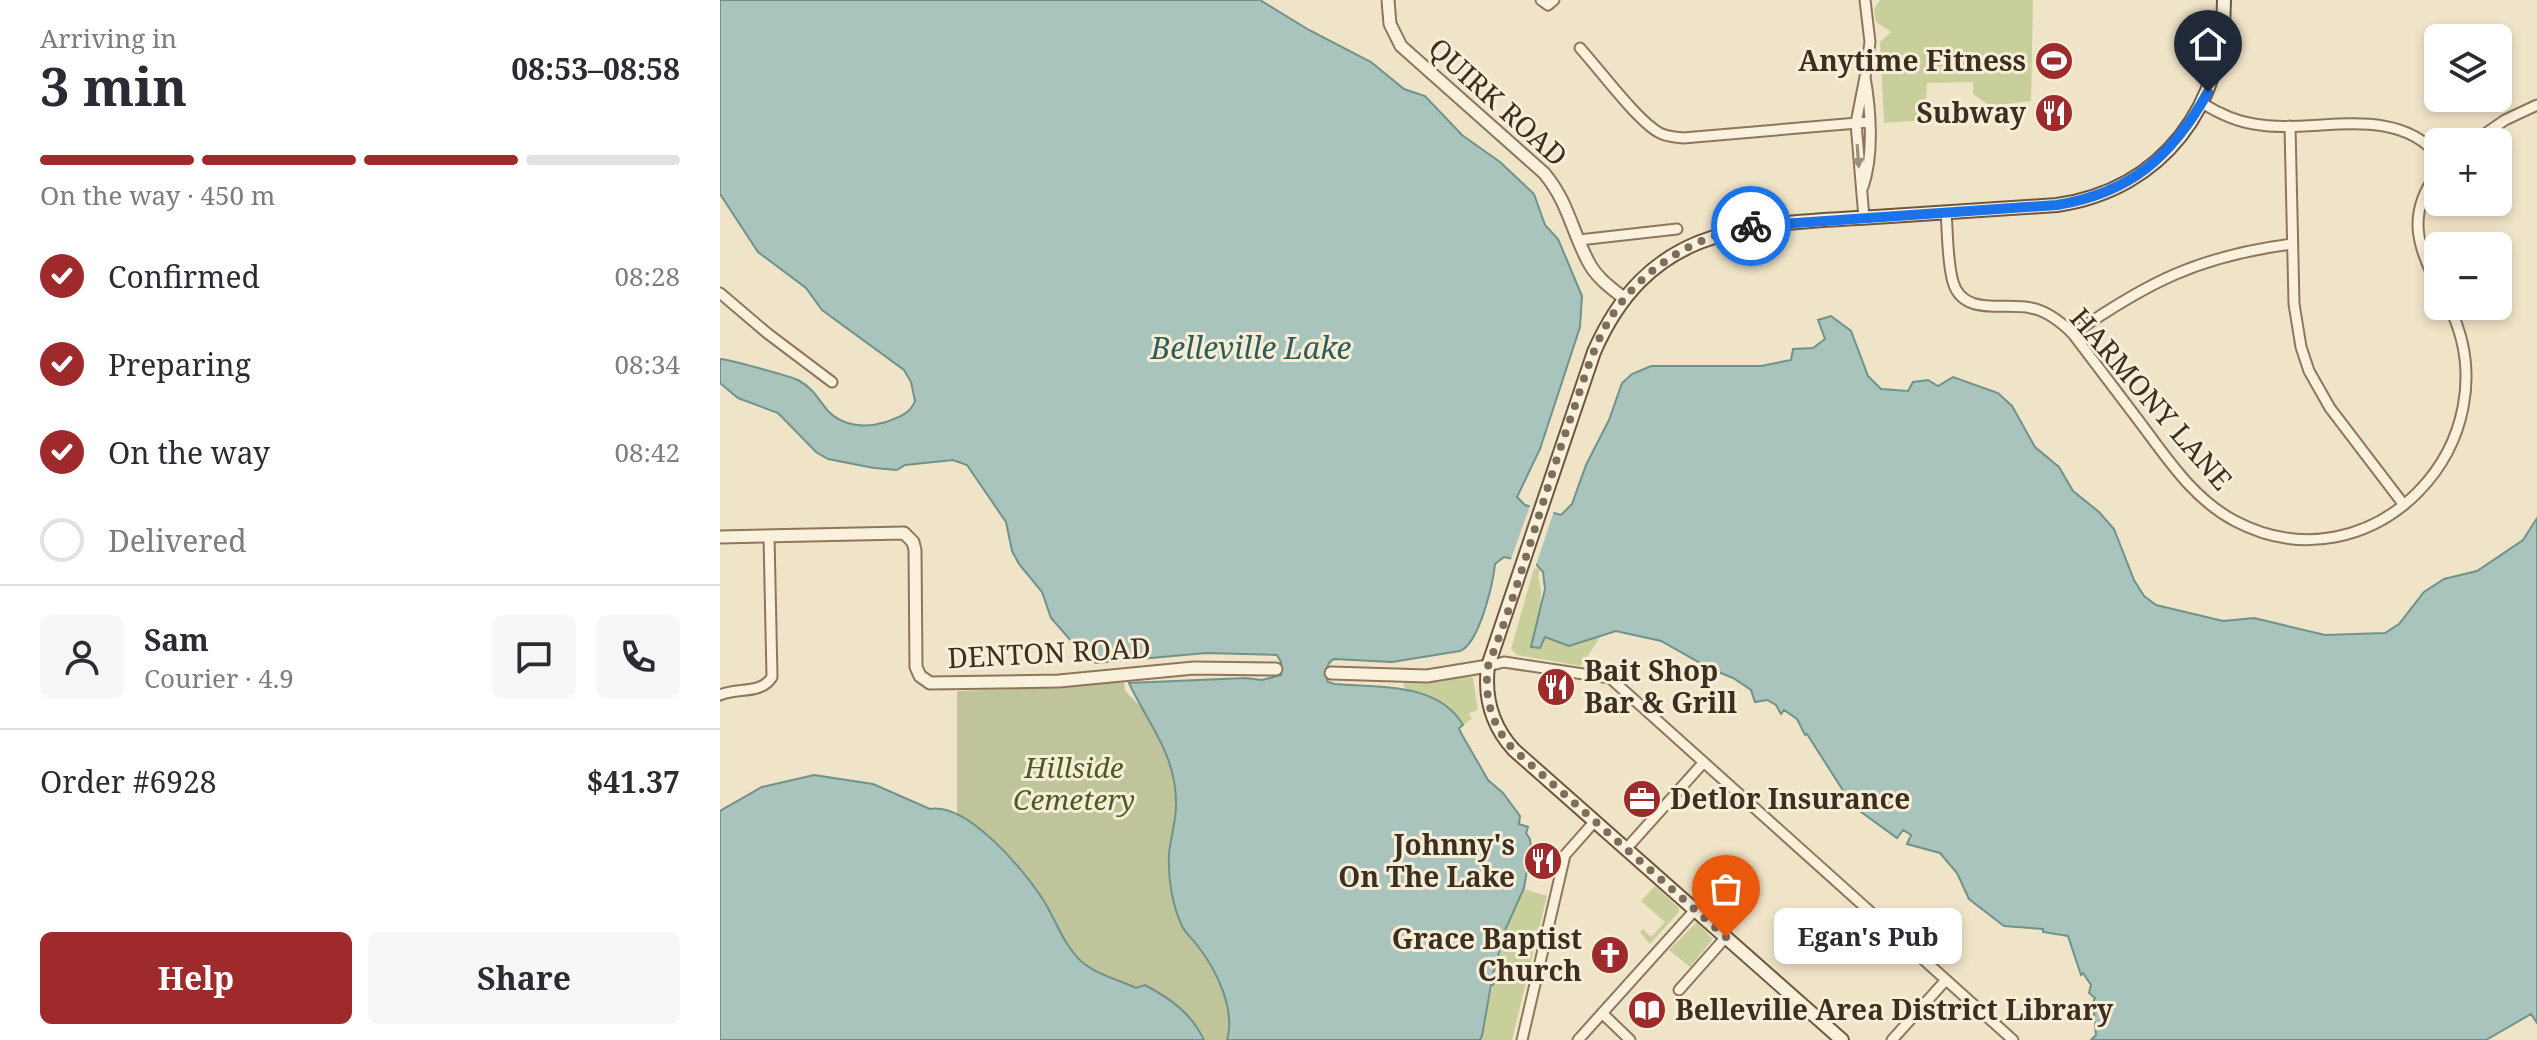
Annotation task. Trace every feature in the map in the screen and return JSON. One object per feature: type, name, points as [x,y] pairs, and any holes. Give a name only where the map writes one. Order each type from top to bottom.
[{"type":"main road","points":[[1842,1040],[1508,744],[1494,722],[1486,687],[1488,666],[1594,352],[1606,325],[1625,299],[1664,262],[1697,242],[1717,235],[1755,225],[2057,205],[2108,191],[2137,176],[2163,156],[2185,131],[2202,103],[2218,62],[2224,0]]},
{"type":"street","name":"QUIRK ROAD","points":[[1388,0],[1390,24],[1401,46],[1544,173],[1559,191],[1597,275],[1625,299]]},
{"type":"street","points":[[1541,0],[1548,5],[1554,0]]},
{"type":"street","points":[[1864,218],[1856,123],[1870,42],[1865,0]]},
{"type":"street","points":[[1580,48],[1644,120],[1669,137],[1869,122]]},
{"type":"street","points":[[1863,187],[1868,173],[1869,122],[1865,77]]},
{"type":"street","points":[[2202,103],[2243,122],[2290,126],[2392,127],[2415,136],[2424,144]]},
{"type":"street","points":[[2493,128],[2537,105]]},
{"type":"street","points":[[2290,126],[2295,319],[2309,371],[2330,408],[2404,505]]},
{"type":"street","points":[[2424,194],[2417,223],[2424,256]]},
{"type":"street","name":"HARMONY LANE","points":[[1946,213],[1952,278],[1962,296],[1983,306],[2020,306],[2038,310],[2057,320],[2073,334],[2187,483],[2210,505],[2235,521],[2276,535],[2320,538],[2366,527],[2404,505],[2427,484],[2443,462],[2462,415],[2466,362],[2455,320]]},
{"type":"street","points":[[1579,240],[1677,229]]},
{"type":"street","points":[[2073,334],[2131,295],[2175,273],[2234,253],[2292,244]]},
{"type":"street","points":[[720,293],[832,382]]},
{"type":"street","name":"DENTON ROAD","points":[[720,537],[897,532],[910,538],[915,550],[916,667],[920,676],[930,683],[1059,681],[1194,668],[1276,669]]},
{"type":"street","points":[[720,695],[732,690],[760,688],[769,682],[773,672],[769,536]]},
{"type":"street","points":[[1331,673],[1427,676],[1504,662],[1610,678],[2013,1040]]},
{"type":"street","points":[[1626,849],[1704,762]]},
{"type":"street","points":[[1522,1040],[1565,855],[1595,821]]},
{"type":"street","points":[[1578,1040],[1695,910]]},
{"type":"street","points":[[1679,990],[1726,937]]},
{"type":"street","points":[[1892,1040],[1945,981]]},
{"type":"street","points":[[1602,1013],[1630,1040]]},
{"type":"green space","points":[[1880,0],[2033,0],[2031,101],[1990,106],[1973,94],[1973,82],[1927,83],[1925,120],[1884,123],[1880,42],[1891,32],[1876,22],[1874,9]]},
{"type":"green space","points":[[1534,568],[1540,569],[1541,593],[1531,647],[1545,637],[1602,634],[1581,666],[1517,655],[1511,649]]},
{"type":"green space","points":[[1468,676],[1473,678],[1478,710],[1469,713],[1472,719],[1463,725],[1445,705],[1405,689],[1403,683],[1438,682]]},
{"type":"green space","name":"Hillside Cemetery","points":[[1124,680],[1125,691],[1155,728],[1168,757],[1176,804],[1170,853],[1176,899],[1183,928],[1204,954],[1222,990],[1229,1015],[1227,1040],[1204,1040],[1199,1029],[1145,985],[1136,988],[1087,965],[1069,946],[1041,897],[1014,862],[993,840],[957,814],[957,691]]},
{"type":"green space","points":[[1655,886],[1679,908],[1679,912],[1650,944],[1640,932],[1643,929],[1651,937],[1665,922],[1641,901]]},
{"type":"green space","points":[[1524,889],[1547,896],[1512,1040],[1480,1040],[1506,928]]},
{"type":"green space","points":[[1697,922],[1713,939],[1690,967],[1669,950]]},
{"type":"water","name":"Belleville Lake","points":[[720,0],[1260,0],[1371,62],[1404,89],[1425,96],[1462,135],[1500,162],[1534,194],[1545,225],[1558,239],[1582,296],[1580,327],[1540,449],[1517,497],[1525,505],[1561,515],[1572,504],[1622,383],[1632,374],[1651,366],[1761,366],[1791,360],[1793,349],[1813,348],[1825,339],[1818,320],[1831,316],[1851,331],[1868,376],[1881,389],[1908,391],[1913,382],[1928,380],[1938,386],[1953,377],[1998,393],[2012,406],[2035,447],[2059,467],[2073,491],[2114,529],[2134,580],[2144,596],[2156,605],[2223,621],[2254,618],[2325,635],[2385,633],[2399,624],[2424,592],[2444,579],[2477,571],[2523,540],[2537,518],[2537,1023],[2531,1014],[2486,1040],[2091,1040],[2096,1035],[2095,998],[2089,993],[2091,985],[2083,973],[2081,975],[2068,936],[2043,932],[2043,929],[2004,926],[1969,899],[1957,873],[1940,853],[1907,844],[1911,835],[1903,830],[1897,838],[1853,806],[1797,719],[1784,710],[1781,714],[1776,705],[1767,700],[1755,702],[1751,690],[1733,678],[1661,641],[1616,631],[1569,646],[1545,637],[1540,648],[1531,647],[1545,589],[1543,572],[1536,564],[1504,557],[1495,564],[1479,626],[1467,646],[1460,651],[1392,662],[1334,659],[1326,673],[1328,682],[1335,684],[1389,687],[1423,694],[1439,701],[1463,725],[1459,728],[1461,733],[1488,780],[1503,793],[1520,816],[1519,824],[1528,827],[1526,833],[1531,848],[1524,888],[1506,928],[1480,1040],[1227,1040],[1229,1015],[1217,977],[1183,929],[1173,900],[1169,864],[1176,806],[1172,771],[1129,683],[1262,680],[1281,675],[1281,662],[1277,655],[1206,653],[1096,663],[1087,659],[1051,618],[1042,592],[1012,551],[1006,522],[967,465],[953,460],[905,465],[897,470],[828,459],[816,452],[778,413],[738,398],[720,383],[720,359],[783,375],[808,387],[834,416],[856,425],[879,424],[895,418],[907,412],[915,401],[911,382],[904,370],[822,310],[806,288],[758,252],[720,194]]},
{"type":"water","points":[[814,775],[873,784],[930,809],[961,816],[993,840],[1034,886],[1069,947],[1081,961],[1107,976],[1136,988],[1145,985],[1163,996],[1186,1014],[1204,1040],[720,1040],[720,811],[762,787]]},
{"type":"pier","points":[[1531,503],[1554,511],[1535,568],[1510,562]]},
{"type":"way so far","points":[[1726,937],[1512,748],[1494,722],[1486,687],[1488,666],[1540,507],[1606,325],[1638,284],[1664,262],[1697,242],[1751,226]]},
{"type":"place","name":"Anytime Fitness","points":[[2054,61]]},
{"type":"place","name":"Subway","points":[[2054,113]]},
{"type":"place","name":"Bait Shop Bar & Grill","points":[[1556,687]]},
{"type":"place","name":"Detlor Insurance","points":[[1642,799]]},
{"type":"place","name":"Johnny's On The Lake","points":[[1543,861]]},
{"type":"place","name":"Egan's Pub","points":[[1726,937]]},
{"type":"place","name":"Grace Baptist Church","points":[[1610,955]]},
{"type":"place","name":"Belleville Area District Library","points":[[1647,1010]]},
{"type":"route","points":[[1751,226],[2081,201],[2123,184],[2163,156],[2193,120],[2208,92]]}]
